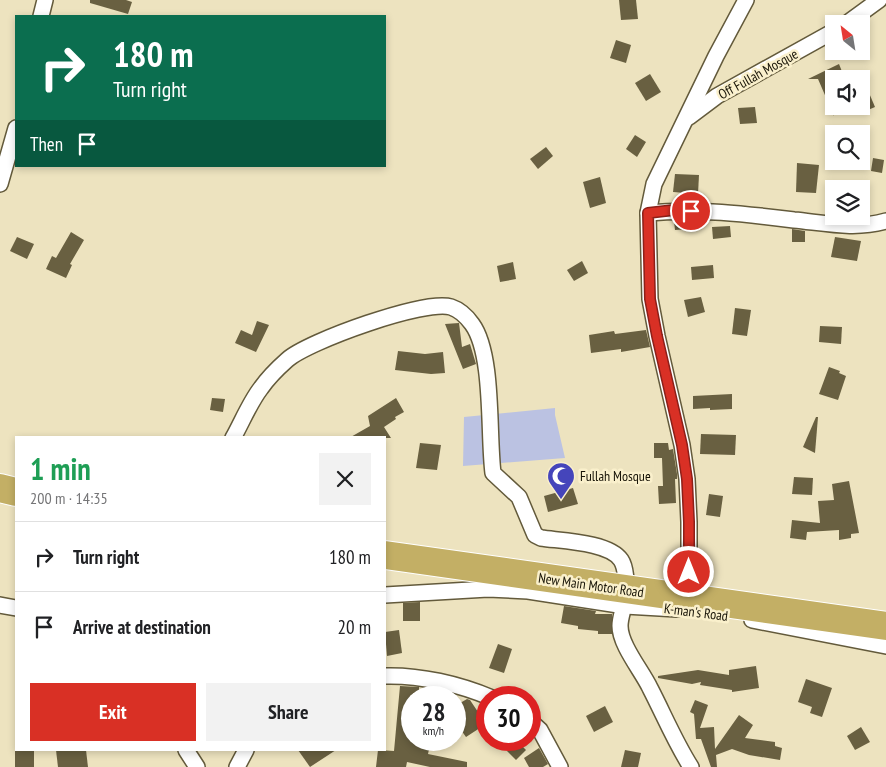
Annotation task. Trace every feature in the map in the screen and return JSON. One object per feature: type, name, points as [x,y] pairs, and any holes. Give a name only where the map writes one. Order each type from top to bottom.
[{"type":"highway","points":[[0,473],[15,476]]},
{"type":"highway","points":[[0,488],[15,492]]},
{"type":"highway","name":"New Main Motor Road","points":[[386,542],[626,591],[770,617],[886,626]]},
{"type":"highway","name":"New Main Motor Road","points":[[386,555],[626,591],[689,587],[886,612]]},
{"type":"street","points":[[41,15],[45,0]]},
{"type":"street","name":"Off Fullah Mosque","points":[[689,587],[687,479],[682,445],[650,299],[648,213],[654,184],[716,56],[746,0]]},
{"type":"street","points":[[858,15],[879,0]]},
{"type":"street","name":"Off Fullah Mosque","points":[[685,120],[717,96],[825,36]]},
{"type":"street","points":[[0,184],[15,132]]},
{"type":"street","points":[[648,213],[674,210],[740,214],[858,226],[886,222]]},
{"type":"street","points":[[234,436],[260,388],[289,359],[328,338],[355,327],[414,310],[450,307],[465,315],[479,336],[487,374],[493,473],[519,497],[535,535],[541,538],[610,550],[620,558],[625,568],[626,591],[620,626],[623,639],[650,687],[680,751],[691,767]]},
{"type":"street","points":[[386,595],[488,589],[528,592],[626,591]]},
{"type":"street","points":[[0,605],[15,608]]},
{"type":"street","points":[[770,617],[886,646]]},
{"type":"street","points":[[386,676],[438,681],[476,691]]},
{"type":"street","points":[[541,732],[560,767]]},
{"type":"street","points":[[187,751],[197,767]]},
{"type":"street","points":[[237,767],[245,751]]},
{"type":"shaded area","points":[[555,408],[565,458],[463,466],[464,417]]},
{"type":"building","points":[[90,0],[126,0],[132,2],[128,14],[90,3]]},
{"type":"building","points":[[619,0],[636,0],[638,19],[621,20]]},
{"type":"building","points":[[616,40],[631,45],[626,63],[610,58]]},
{"type":"building","points":[[839,64],[841,70],[827,70]]},
{"type":"building","points":[[825,71],[825,95],[818,79],[808,79]]},
{"type":"building","points":[[650,74],[661,92],[646,101],[635,83]]},
{"type":"building","points":[[870,95],[875,107],[870,109]]},
{"type":"building","points":[[755,107],[757,123],[740,124],[738,108]]},
{"type":"building","points":[[635,135],[646,142],[637,157],[626,149]]},
{"type":"building","points":[[546,147],[553,156],[538,169],[530,159]]},
{"type":"building","points":[[873,158],[884,160],[882,173],[871,171]]},
{"type":"building","points":[[797,163],[819,165],[816,193],[796,192]]},
{"type":"building","points":[[675,174],[699,175],[698,194],[673,192]]},
{"type":"building","points":[[600,177],[606,203],[590,208],[583,182]]},
{"type":"building","points":[[674,221],[687,221],[688,229],[675,230]]},
{"type":"building","points":[[730,226],[731,237],[713,239],[712,227]]},
{"type":"building","points":[[792,229],[805,231],[805,242],[792,242]]},
{"type":"building","points":[[71,232],[84,240],[70,264],[72,265],[66,278],[46,269],[52,256],[56,258]]},
{"type":"building","points":[[17,237],[34,244],[27,259],[10,251]]},
{"type":"building","points":[[835,237],[861,241],[857,261],[831,257]]},
{"type":"building","points":[[582,261],[588,273],[574,281],[567,270]]},
{"type":"building","points":[[513,262],[516,279],[500,282],[497,266]]},
{"type":"building","points":[[713,265],[714,278],[692,280],[691,267]]},
{"type":"building","points":[[701,297],[705,312],[688,317],[684,300]]},
{"type":"building","points":[[735,308],[751,310],[747,336],[732,334]]},
{"type":"building","points":[[257,321],[269,325],[256,352],[235,343],[241,330],[252,335]]},
{"type":"building","points":[[459,323],[462,347],[470,344],[476,364],[463,369],[445,324]]},
{"type":"building","points":[[820,326],[842,327],[841,344],[819,342]]},
{"type":"building","points":[[646,330],[650,347],[621,352],[621,349],[591,353],[589,335],[614,331],[615,334]]},
{"type":"building","points":[[398,351],[425,354],[443,352],[445,373],[431,374],[395,370]]},
{"type":"building","points":[[829,367],[840,371],[839,373],[846,376],[838,400],[819,394]]},
{"type":"building","points":[[732,394],[732,409],[693,409],[693,396]]},
{"type":"building","points":[[212,398],[225,399],[223,412],[210,410]]},
{"type":"building","points":[[396,398],[404,412],[384,427],[391,438],[386,438],[386,436],[352,436],[370,426],[368,416]]},
{"type":"building","points":[[816,417],[818,417],[815,453],[803,447]]},
{"type":"building","points":[[701,434],[736,435],[735,455],[700,454]]},
{"type":"building","points":[[420,443],[441,445],[437,470],[416,468]]},
{"type":"building","points":[[654,443],[668,443],[669,450],[673,449],[677,474],[677,479],[675,479],[676,503],[659,504],[658,486],[663,486],[662,458],[654,458]]},
{"type":"building","points":[[794,477],[813,478],[812,495],[792,494]]},
{"type":"building","points":[[849,481],[859,533],[851,534],[851,538],[839,540],[839,530],[807,532],[806,540],[790,538],[792,520],[820,523],[818,501],[834,500],[832,484]]},
{"type":"building","name":"Fullah Mosque","points":[[573,488],[578,504],[548,512],[544,496]]},
{"type":"building","points":[[709,494],[723,496],[720,517],[706,515]]},
{"type":"building","points":[[420,602],[420,621],[403,621],[403,603]]},
{"type":"building","points":[[564,606],[596,611],[595,614],[612,614],[612,634],[598,634],[598,631],[578,629],[578,626],[561,623]]},
{"type":"building","points":[[399,630],[402,653],[387,656],[386,632]]},
{"type":"building","points":[[498,644],[512,649],[504,673],[489,668]]},
{"type":"building","points":[[756,666],[759,688],[732,692],[732,690],[700,685],[701,682],[692,684],[658,678],[658,676],[698,670],[729,675],[729,670]]},
{"type":"building","points":[[806,679],[832,688],[822,717],[810,713],[812,707],[798,702]]},
{"type":"building","points":[[401,686],[401,751],[429,751],[428,754],[467,762],[467,767],[430,767],[407,762],[406,767],[376,767],[378,751],[394,751]]},
{"type":"building","points":[[466,700],[470,700],[476,709],[476,730],[466,737]]},
{"type":"building","points":[[695,700],[708,705],[700,728],[714,727],[715,749],[739,715],[753,725],[745,738],[775,742],[775,746],[782,748],[780,760],[749,755],[732,749],[716,755],[717,767],[711,767],[701,739],[696,739],[694,714],[690,712]]},
{"type":"building","points":[[605,706],[613,722],[594,732],[586,716]]},
{"type":"building","points":[[861,727],[870,742],[855,750],[847,736]]},
{"type":"building","points":[[625,750],[641,753],[638,767],[621,767]]},
{"type":"building","points":[[15,751],[34,751],[34,767],[15,767]]},
{"type":"building","points":[[56,751],[86,751],[88,767],[58,767]]},
{"type":"building","points":[[299,751],[334,751],[310,767]]},
{"type":"building","points":[[507,751],[525,751],[516,760]]},
{"type":"building","points":[[534,751],[541,751],[548,764],[543,767],[529,767],[524,758]]},
{"type":"place","name":"Fullah Mosque","points":[[561,500]]},
{"type":"route","points":[[689,572],[687,479],[682,445],[650,299],[648,213],[674,210],[691,211]]}]
